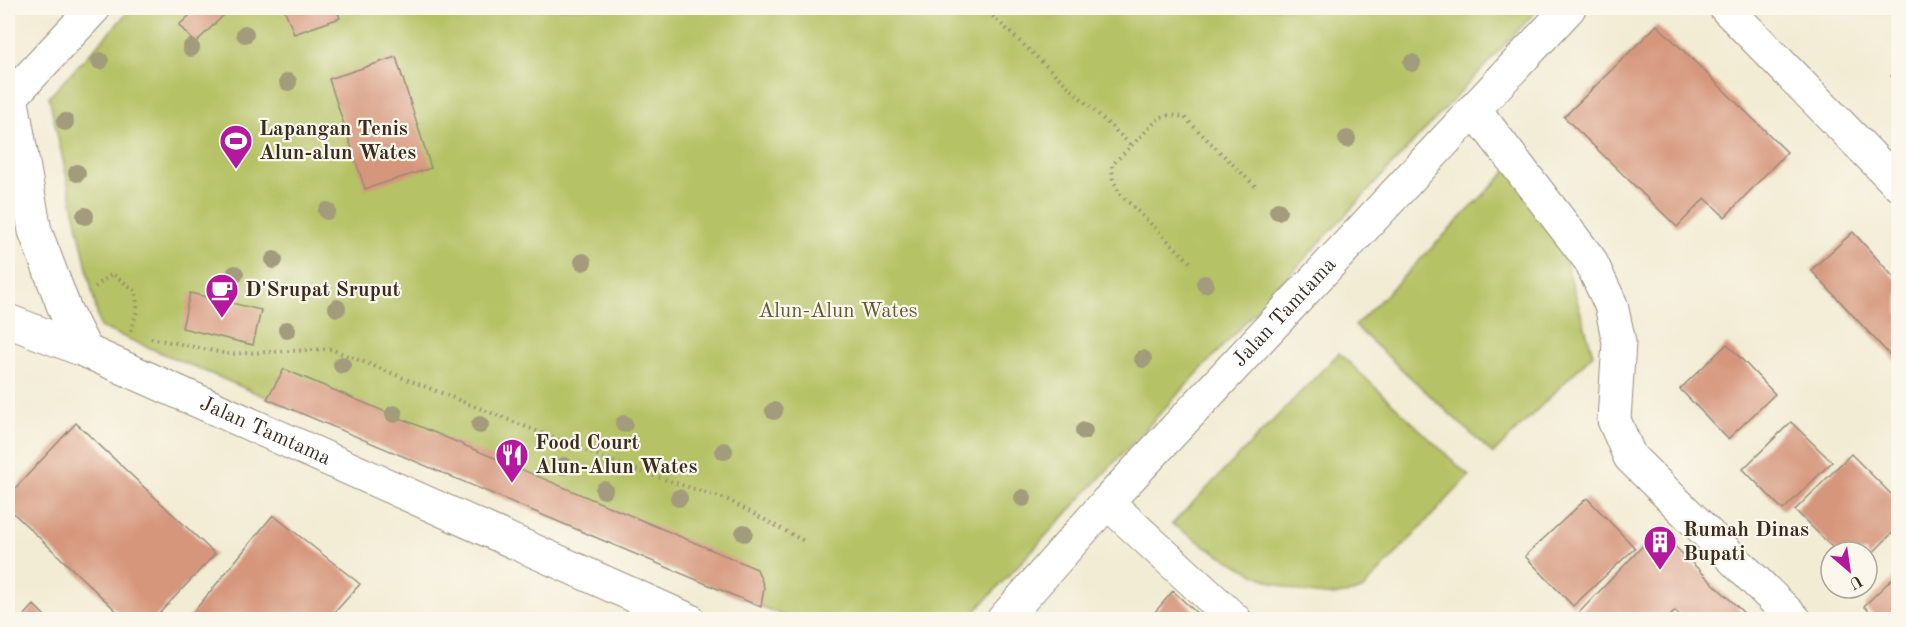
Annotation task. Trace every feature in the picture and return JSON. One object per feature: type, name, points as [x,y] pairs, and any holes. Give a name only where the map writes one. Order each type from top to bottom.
[{"type":"street","points":[[86,351],[65,310],[35,231],[9,98],[94,8]]},
{"type":"street","name":"Jalan Tamtama","points":[[1003,620],[1107,502],[1569,8]]},
{"type":"street","points":[[1726,8],[1899,184]]},
{"type":"street","points":[[1474,109],[1590,260],[1611,305],[1618,342],[1614,420],[1630,457],[1795,620]]},
{"type":"street","name":"Jalan Tamtama","points":[[8,321],[86,351],[689,620]]},
{"type":"street","points":[[1107,502],[1235,620]]},
{"type":"path","points":[[984,8],[1131,145]]},
{"type":"path","points":[[1190,262],[1115,187],[1112,165],[1160,117],[1171,115],[1184,117],[1257,188]]},
{"type":"path","points":[[112,274],[136,291],[137,311],[130,334],[137,336]]},
{"type":"path","points":[[143,337],[228,354],[331,349],[624,466],[728,500],[804,541]]},
{"type":"green space","name":"Alun-Alun Wates","points":[[132,8],[1539,8],[968,619],[791,619],[100,327],[49,97]]},
{"type":"green space","points":[[1510,168],[1564,256],[1593,354],[1493,454],[1355,326]]},
{"type":"green space","points":[[1339,353],[1469,476],[1362,590],[1337,595],[1312,594],[1287,588],[1238,566],[1172,524]]},
{"type":"building","points":[[198,8],[221,8],[226,13],[195,43],[179,25]]},
{"type":"building","points":[[284,8],[336,8],[340,18],[294,34]]},
{"type":"building","points":[[1657,25],[1787,152],[1725,217],[1705,198],[1677,227],[1564,117]]},
{"type":"building","points":[[396,57],[431,168],[365,189],[329,79]]},
{"type":"building","points":[[1898,69],[1898,85],[1891,76]]},
{"type":"building","points":[[1853,232],[1898,282],[1898,364],[1811,270]]},
{"type":"building","name":"D'Srupat Sruput","points":[[190,293],[261,310],[253,345],[182,328]]},
{"type":"building","points":[[1727,344],[1775,394],[1728,439],[1680,389]]},
{"type":"building","name":"Food Court Alun-Alun Wates","points":[[284,369],[757,569],[764,587],[761,607],[267,399]]},
{"type":"building","points":[[1791,422],[1832,462],[1783,510],[1743,469]]},
{"type":"building","points":[[76,423],[215,554],[153,620],[126,620],[8,508],[8,496]]},
{"type":"building","points":[[1851,454],[1898,501],[1898,527],[1879,547],[1879,540],[1825,540],[1795,510]]},
{"type":"building","name":"Rumah Dinas Bupati","points":[[1587,498],[1635,548],[1573,606],[1525,556]]},
{"type":"building","points":[[273,515],[360,584],[328,620],[187,620]]},
{"type":"building","name":"Rumah Dinas Bupati","points":[[1658,530],[1751,620],[1684,620],[1675,611],[1666,620],[1572,620]]},
{"type":"building","points":[[1898,573],[1898,620],[1878,620],[1864,606],[1870,600],[1879,600],[1879,591]]},
{"type":"building","points":[[1173,591],[1204,620],[1148,620]]},
{"type":"building","points":[[34,605],[49,620],[20,620]]},
{"type":"place","name":"Lapangan Tenis Alun-alun Wates","points":[[236,170]]},
{"type":"place","name":"D'Srupat Sruput","points":[[222,319]]},
{"type":"place","name":"Food Court Alun-Alun Wates","points":[[512,484]]},
{"type":"place","name":"Rumah Dinas Bupati","points":[[1660,571]]}]
